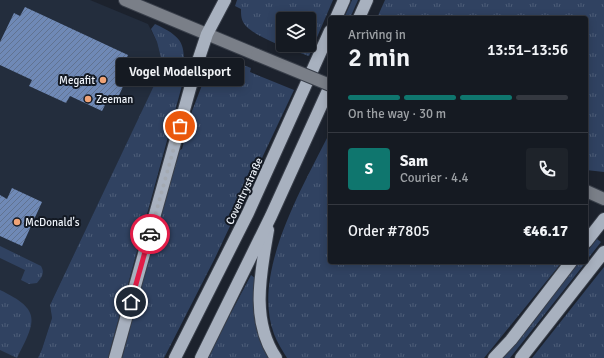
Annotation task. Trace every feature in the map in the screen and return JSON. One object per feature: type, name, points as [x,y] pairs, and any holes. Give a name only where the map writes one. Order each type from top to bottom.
[{"type":"highway","points":[[115,358],[196,67],[207,34],[225,0]]},
{"type":"highway","points":[[337,16],[344,0]]},
{"type":"highway","points":[[360,16],[367,0]]},
{"type":"highway","name":"Coventrystraße","points":[[175,358],[248,214],[328,35]]},
{"type":"highway","points":[[200,358],[271,216],[328,89]]},
{"type":"highway","points":[[271,216],[260,278],[259,306],[265,335],[276,358]]},
{"type":"highway","points":[[588,239],[604,219]]},
{"type":"highway","points":[[521,358],[604,252]]},
{"type":"highway","points":[[494,358],[510,340],[569,264]]},
{"type":"street","points":[[125,0],[328,84]]},
{"type":"street","points":[[588,192],[604,199]]},
{"type":"shaded area","points":[[0,0],[90,0],[148,24],[157,42],[162,62],[158,78],[50,305],[52,318],[38,358],[0,358]]},
{"type":"green space","points":[[237,0],[333,0],[316,40],[316,12],[276,12],[276,43],[258,35],[246,26],[241,16],[241,9],[235,6]]},
{"type":"green space","points":[[352,0],[358,0],[351,16],[345,16]]},
{"type":"green space","points":[[385,0],[604,0],[604,172],[588,170],[588,16],[378,16]]},
{"type":"green space","points":[[155,24],[173,34],[182,44],[184,78],[108,358],[38,358],[52,318],[50,305],[159,75],[162,62],[157,42],[151,29]]},
{"type":"green space","points":[[299,52],[311,52],[309,56]]},
{"type":"green space","points":[[227,61],[251,68],[250,72],[294,90],[215,258],[164,358],[122,358],[178,151],[182,149],[192,111],[204,80],[203,75],[214,66]]},
{"type":"green space","points":[[328,136],[328,264],[560,264],[484,358],[287,358],[274,334],[269,310],[269,284],[274,257],[283,230]]},
{"type":"green space","points":[[597,239],[601,242],[588,258],[588,250]]},
{"type":"green space","points":[[0,246],[41,266],[43,271],[37,283],[29,284],[21,280],[25,270],[0,258]]},
{"type":"green space","points":[[577,264],[584,264],[510,358],[503,358],[531,325]]},
{"type":"green space","points":[[604,267],[604,358],[532,358]]},
{"type":"green space","points":[[251,275],[255,278],[270,358],[207,358]]},
{"type":"green space","points":[[0,290],[14,297],[23,304],[29,311],[31,318],[31,325],[28,335],[17,358],[0,350]]},
{"type":"building","points":[[25,7],[128,55],[124,64],[132,67],[115,104],[107,101],[102,111],[70,96],[66,103],[29,86],[32,80],[0,65],[0,42],[14,13],[20,16]]},
{"type":"building","name":"McDonald's","points":[[12,188],[42,202],[22,246],[0,236],[0,195],[7,199]]},
{"type":"way so far","points":[[150,234],[180,126]]},
{"type":"place","name":"Megafit","points":[[103,80]]},
{"type":"place","name":"Zeeman","points":[[88,99]]},
{"type":"place","name":"Vogel Modellsport","points":[[180,126]]},
{"type":"place","name":"McDonald's","points":[[17,222]]},
{"type":"route","points":[[131,302],[150,234]]}]
